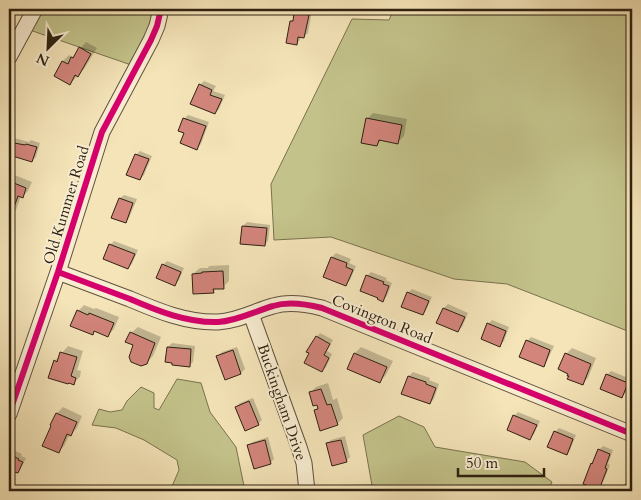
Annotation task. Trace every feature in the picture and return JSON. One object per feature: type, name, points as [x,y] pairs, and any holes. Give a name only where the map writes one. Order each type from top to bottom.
[{"type":"street","points":[[9,57],[34,9]]},
{"type":"street","name":"Old Kummer Road","points":[[9,414],[58,272],[102,132],[151,40],[161,9]]},
{"type":"street","name":"Covington Road","points":[[58,272],[162,312],[186,319],[218,322],[239,318],[274,305],[286,303],[309,304],[632,434]]},
{"type":"street","name":"Buckingham Drive","points":[[251,314],[299,447],[304,463],[307,491]]},
{"type":"shaded area","points":[[35,9],[161,9],[137,67],[24,28]]},
{"type":"shaded area","points":[[394,9],[632,9],[632,326],[625,330],[507,284],[454,279],[331,237],[274,240],[271,184],[352,19],[389,20]]},
{"type":"shaded area","points":[[177,379],[201,383],[210,412],[236,447],[245,491],[165,491],[173,484],[179,470],[177,460],[144,440],[116,428],[92,425],[99,409],[110,412],[122,410],[127,401],[141,387],[154,393],[154,408],[159,410]]},
{"type":"shaded area","points":[[399,416],[424,427],[435,447],[525,462],[552,482],[548,491],[373,491],[363,435]]},
{"type":"building","points":[[294,12],[309,15],[304,38],[298,37],[297,45],[286,43],[290,21],[293,21]]},
{"type":"building","points":[[79,47],[91,54],[78,77],[75,75],[70,85],[54,76],[62,61],[68,64]]},
{"type":"building","points":[[199,84],[212,90],[210,95],[222,99],[215,114],[190,104]]},
{"type":"building","points":[[183,118],[206,126],[197,150],[180,143],[184,133],[178,131]]},
{"type":"building","points":[[366,118],[402,125],[398,144],[379,140],[377,146],[361,143]]},
{"type":"building","points":[[9,142],[37,147],[32,162],[9,155]]},
{"type":"building","points":[[135,154],[149,159],[140,180],[126,175]]},
{"type":"building","points":[[9,181],[26,188],[23,198],[18,196],[10,218],[9,218]]},
{"type":"building","points":[[119,198],[133,203],[126,223],[111,218]]},
{"type":"building","points":[[242,226],[267,228],[265,246],[240,244]]},
{"type":"building","points":[[109,244],[135,254],[128,269],[103,259]]},
{"type":"building","points":[[331,257],[347,263],[346,267],[353,270],[346,286],[323,277]]},
{"type":"building","points":[[162,264],[181,272],[175,286],[156,278]]},
{"type":"building","points":[[223,271],[224,289],[213,289],[214,293],[193,294],[192,274]]},
{"type":"building","points":[[366,275],[389,286],[383,302],[360,291]]},
{"type":"building","points":[[407,292],[429,301],[423,315],[401,307]]},
{"type":"building","points":[[443,308],[465,317],[458,332],[436,323]]},
{"type":"building","points":[[77,310],[114,323],[108,337],[94,331],[93,335],[70,326]]},
{"type":"building","points":[[487,323],[506,331],[500,347],[481,339]]},
{"type":"building","points":[[130,332],[155,343],[147,364],[141,366],[131,362],[129,357],[133,345],[125,342]]},
{"type":"building","points":[[316,336],[330,344],[324,355],[329,358],[322,372],[304,363],[309,353],[306,352]]},
{"type":"building","points":[[526,340],[550,350],[544,367],[519,357]]},
{"type":"building","points":[[167,347],[191,349],[190,367],[172,365],[172,363],[165,362]]},
{"type":"building","points":[[233,350],[241,374],[225,380],[216,356]]},
{"type":"building","points":[[60,352],[77,357],[71,376],[76,378],[74,385],[48,378],[54,360],[57,362]]},
{"type":"building","points":[[354,353],[387,367],[380,383],[347,369]]},
{"type":"building","points":[[565,353],[591,364],[583,385],[567,379],[568,374],[558,369]]},
{"type":"building","points":[[606,374],[628,383],[622,398],[600,389]]},
{"type":"building","points":[[408,376],[426,382],[426,384],[436,388],[430,404],[401,394]]},
{"type":"building","points":[[321,389],[327,405],[331,404],[338,425],[320,431],[314,410],[318,409],[317,405],[313,406],[309,392]]},
{"type":"building","points":[[249,401],[259,425],[245,431],[235,407]]},
{"type":"building","points":[[56,413],[77,422],[71,436],[67,434],[59,453],[42,446]]},
{"type":"building","points":[[513,415],[537,425],[530,440],[507,430]]},
{"type":"building","points":[[554,431],[573,439],[567,455],[547,447]]},
{"type":"building","points":[[265,440],[271,464],[254,469],[247,445]]},
{"type":"building","points":[[341,440],[347,462],[332,466],[326,443]]},
{"type":"building","points":[[598,449],[610,454],[605,468],[607,469],[599,490],[583,484]]},
{"type":"building","points":[[9,454],[23,462],[18,473],[9,471]]},
{"type":"cycle path","points":[[9,414],[58,272],[102,132],[151,40],[161,9]]},
{"type":"cycle path","points":[[58,272],[162,312],[195,321],[225,321],[273,306],[291,303],[322,308],[632,434]]}]
